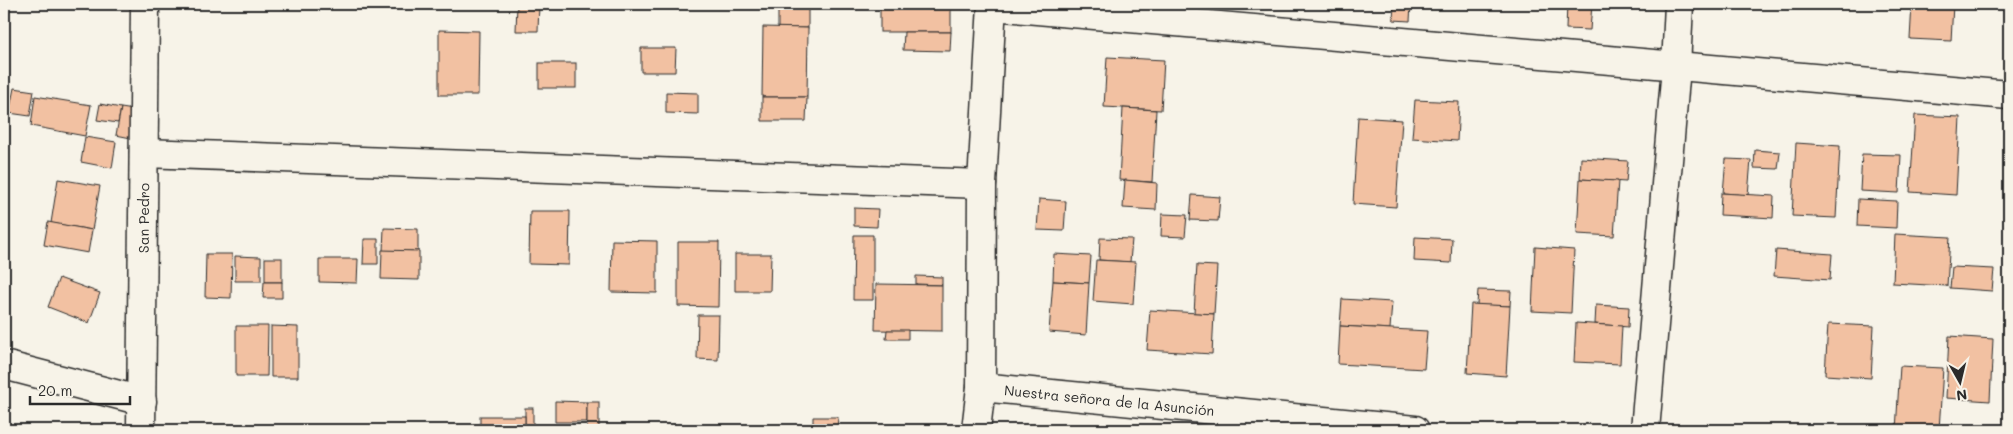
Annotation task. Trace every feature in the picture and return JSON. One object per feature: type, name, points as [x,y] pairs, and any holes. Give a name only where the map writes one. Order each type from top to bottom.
[{"type":"street","name":"San Pedro","points":[[141,430],[145,4]]},
{"type":"street","points":[[1645,430],[1676,66],[1679,4]]},
{"type":"street","points":[[976,430],[981,387],[982,184],[992,5],[2009,95]]},
{"type":"street","points":[[144,152],[982,184]]},
{"type":"street","points":[[4,365],[142,401]]},
{"type":"street","name":"Nuestra señora de la Asunción","points":[[981,387],[1415,430]]},
{"type":"building","points":[[517,4],[539,4],[538,31],[516,31]]},
{"type":"building","points":[[778,4],[808,4],[808,28],[778,28]]},
{"type":"building","points":[[880,4],[951,4],[951,32],[880,32]]},
{"type":"building","points":[[1394,4],[1411,4],[1410,21],[1393,20]]},
{"type":"building","points":[[1567,4],[1592,4],[1590,30],[1566,29]]},
{"type":"building","points":[[1912,4],[1953,4],[1951,41],[1910,39]]},
{"type":"building","points":[[763,27],[808,28],[807,97],[762,97]]},
{"type":"building","points":[[439,30],[479,31],[478,95],[439,95]]},
{"type":"building","points":[[904,32],[951,32],[950,51],[903,50]]},
{"type":"building","points":[[641,48],[676,48],[675,72],[641,72]]},
{"type":"building","points":[[1107,57],[1164,60],[1161,110],[1104,107]]},
{"type":"building","points":[[539,63],[576,63],[576,88],[539,88]]},
{"type":"building","points":[[14,88],[34,91],[30,116],[9,113]]},
{"type":"building","points":[[666,92],[698,93],[698,114],[666,113]]},
{"type":"building","points":[[35,96],[91,105],[85,136],[31,126]]},
{"type":"building","points":[[762,97],[807,97],[806,121],[762,121]]},
{"type":"building","points":[[1415,100],[1459,102],[1457,141],[1412,138]]},
{"type":"building","points":[[100,104],[121,108],[118,123],[97,120]]},
{"type":"building","points":[[121,108],[140,111],[136,139],[116,135]]},
{"type":"building","points":[[1123,108],[1156,110],[1152,182],[1119,180]]},
{"type":"building","points":[[1915,115],[1960,117],[1956,195],[1910,192]]},
{"type":"building","points":[[1358,117],[1402,120],[1396,207],[1353,204]]},
{"type":"building","points":[[85,137],[116,142],[112,168],[81,162]]},
{"type":"building","points":[[1796,143],[1840,146],[1836,218],[1792,216]]},
{"type":"building","points":[[1755,150],[1780,152],[1778,169],[1754,168]]},
{"type":"building","points":[[1862,154],[1901,155],[1899,193],[1860,191]]},
{"type":"building","points":[[1581,158],[1628,161],[1626,182],[1580,179]]},
{"type":"building","points":[[1726,159],[1751,160],[1748,195],[1723,193]]},
{"type":"building","points":[[58,179],[100,186],[92,230],[51,223]]},
{"type":"building","points":[[1580,179],[1618,181],[1614,236],[1577,234]]},
{"type":"building","points":[[1125,180],[1157,183],[1156,210],[1123,208]]},
{"type":"building","points":[[1721,193],[1774,196],[1773,218],[1720,215]]},
{"type":"building","points":[[1192,195],[1220,197],[1218,221],[1190,220]]},
{"type":"building","points":[[1039,199],[1066,201],[1064,231],[1037,230]]},
{"type":"building","points":[[1858,199],[1897,201],[1896,228],[1857,226]]},
{"type":"building","points":[[854,208],[878,209],[877,227],[854,226]]},
{"type":"building","points":[[530,211],[570,211],[569,265],[529,264]]},
{"type":"building","points":[[1162,214],[1187,215],[1185,237],[1161,236]]},
{"type":"building","points":[[48,222],[92,230],[88,253],[44,245]]},
{"type":"building","points":[[384,228],[418,229],[418,251],[383,251]]},
{"type":"building","points":[[1895,234],[1950,237],[1947,286],[1893,283]]},
{"type":"building","points":[[854,235],[873,235],[873,300],[853,300]]},
{"type":"building","points":[[1415,237],[1452,239],[1451,263],[1414,261]]},
{"type":"building","points":[[1100,238],[1132,239],[1130,262],[1099,260]]},
{"type":"building","points":[[364,239],[378,239],[378,264],[363,264]]},
{"type":"building","points":[[612,240],[657,241],[657,293],[611,292]]},
{"type":"building","points":[[678,242],[719,242],[718,307],[678,306]]},
{"type":"building","points":[[1535,247],[1574,250],[1571,313],[1532,311]]},
{"type":"building","points":[[382,250],[419,251],[419,280],[381,279]]},
{"type":"building","points":[[1776,250],[1832,254],[1830,280],[1774,276]]},
{"type":"building","points":[[206,254],[232,254],[231,298],[205,297]]},
{"type":"building","points":[[735,254],[771,254],[770,291],[735,291]]},
{"type":"building","points":[[1054,254],[1091,256],[1089,283],[1053,281]]},
{"type":"building","points":[[235,256],[261,257],[261,281],[235,281]]},
{"type":"building","points":[[265,258],[282,258],[282,282],[265,282]]},
{"type":"building","points":[[319,259],[358,259],[357,283],[319,282]]},
{"type":"building","points":[[1096,260],[1136,262],[1133,304],[1093,301]]},
{"type":"building","points":[[1197,265],[1217,266],[1214,314],[1194,313]]},
{"type":"building","points":[[1952,267],[1994,269],[1992,291],[1950,288]]},
{"type":"building","points":[[916,276],[942,277],[942,285],[916,284]]},
{"type":"building","points":[[59,278],[100,293],[89,323],[48,307]]},
{"type":"building","points":[[1053,281],[1089,283],[1086,335],[1049,332]]},
{"type":"building","points":[[264,282],[282,282],[282,298],[263,298]]},
{"type":"building","points":[[876,284],[942,285],[942,331],[875,330]]},
{"type":"building","points":[[1478,290],[1511,291],[1510,306],[1477,305]]},
{"type":"building","points":[[1342,299],[1392,302],[1390,329],[1340,326]]},
{"type":"building","points":[[1471,304],[1510,306],[1506,376],[1467,373]]},
{"type":"building","points":[[1596,305],[1629,307],[1628,327],[1595,324]]},
{"type":"building","points":[[1150,310],[1214,314],[1212,354],[1147,350]]},
{"type":"building","points":[[698,315],[719,315],[718,360],[697,359]]},
{"type":"building","points":[[1576,323],[1622,326],[1620,364],[1574,362]]},
{"type":"building","points":[[1828,324],[1874,326],[1871,378],[1825,375]]},
{"type":"building","points":[[236,326],[268,326],[267,376],[236,376]]},
{"type":"building","points":[[271,326],[298,327],[298,377],[271,377]]},
{"type":"building","points":[[1340,326],[1427,331],[1424,369],[1338,364]]},
{"type":"building","points":[[887,330],[908,330],[908,339],[886,339]]},
{"type":"building","points":[[1949,336],[1993,339],[1990,401],[1946,398]]},
{"type":"building","points":[[1900,366],[1943,368],[1939,430],[1896,430]]},
{"type":"building","points":[[555,401],[587,402],[587,422],[555,422]]},
{"type":"building","points":[[587,402],[599,402],[599,430],[587,430]]},
{"type":"building","points":[[525,408],[533,408],[533,430],[525,430]]},
{"type":"building","points":[[480,416],[525,416],[525,430],[480,430]]},
{"type":"building","points":[[813,417],[838,417],[837,430],[813,430]]},
{"type":"building","points":[[551,427],[587,428],[587,430],[551,430]]}]
